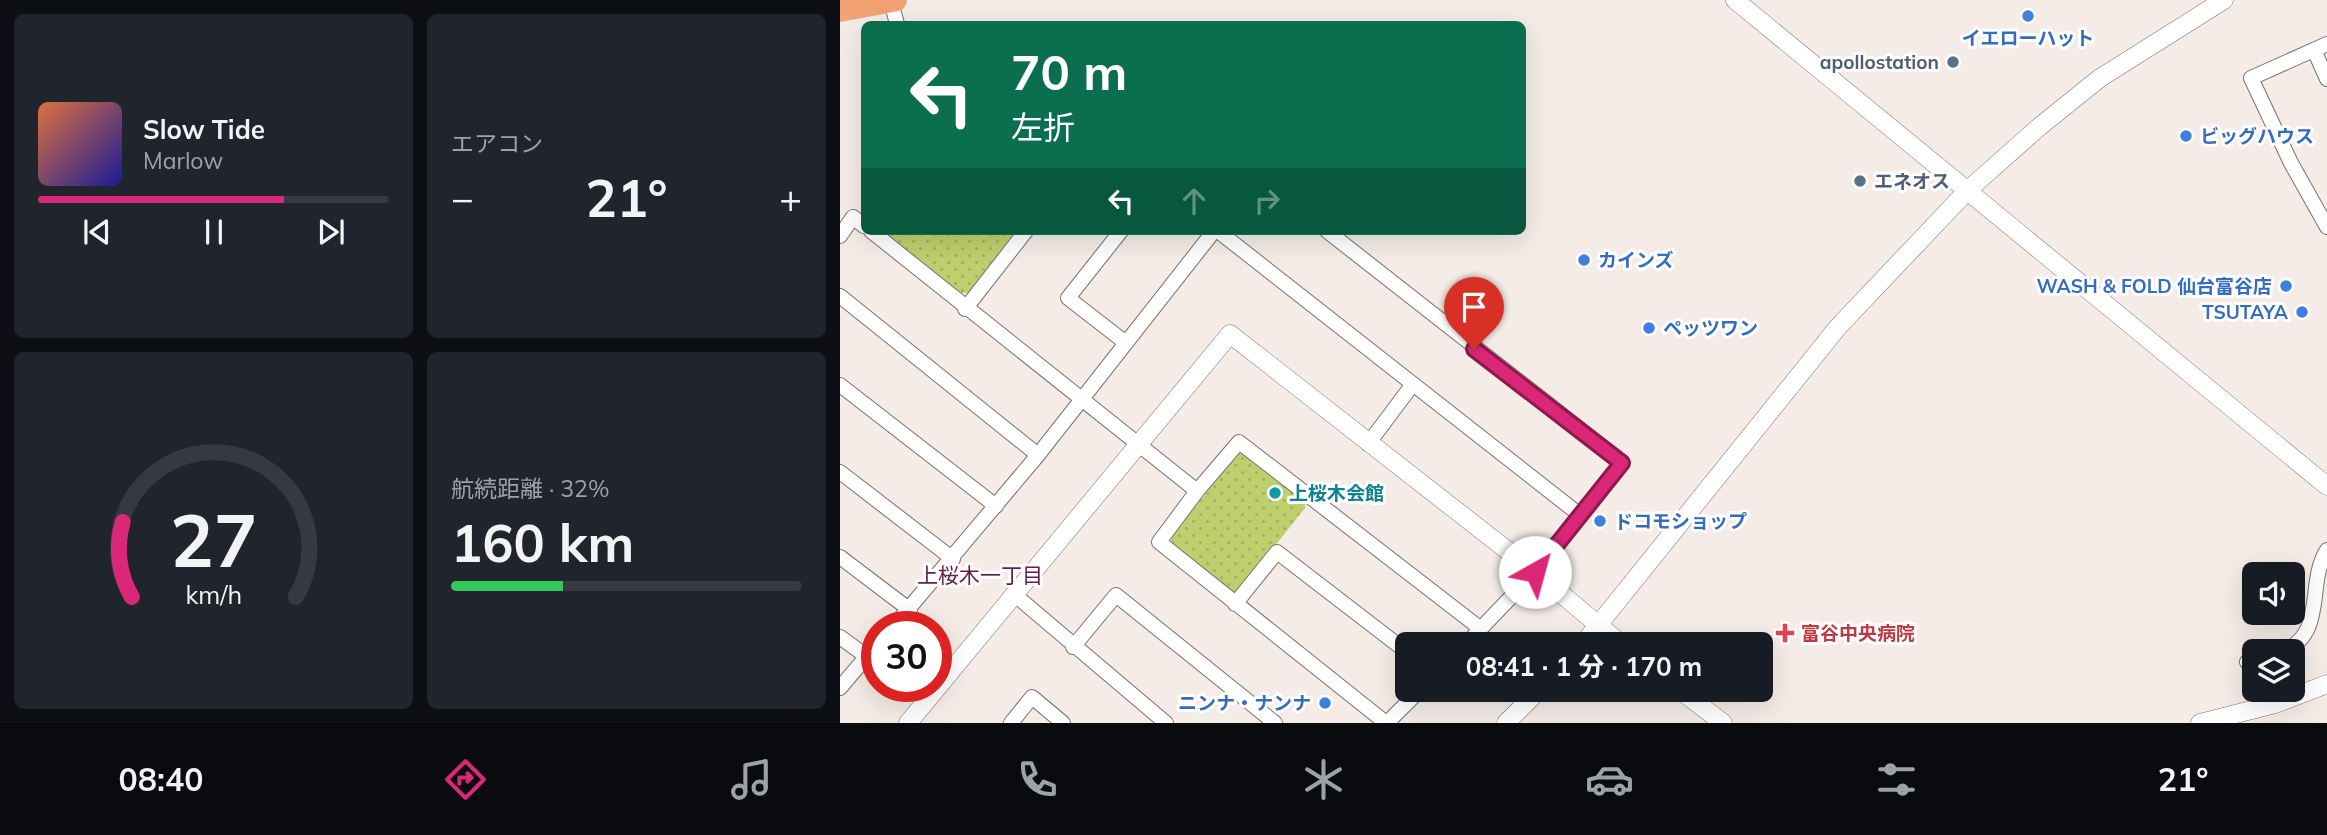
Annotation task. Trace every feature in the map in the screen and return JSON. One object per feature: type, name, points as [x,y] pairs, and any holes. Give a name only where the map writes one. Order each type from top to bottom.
[{"type":"highway","points":[[840,10],[893,1]]},
{"type":"street","points":[[1735,0],[2327,486]]},
{"type":"street","points":[[1594,632],[1838,327],[1968,190],[2100,78],[2224,0]]},
{"type":"street","points":[[893,1],[896,21]]},
{"type":"street","points":[[2327,79],[2320,47],[2251,78],[2291,163],[2327,228]]},
{"type":"street","points":[[840,236],[853,217],[861,224]]},
{"type":"street","points":[[875,235],[1196,491]]},
{"type":"street","points":[[965,309],[1023,235]]},
{"type":"street","points":[[1118,235],[1068,298],[1126,343]]},
{"type":"street","points":[[840,558],[910,610],[1038,455],[1213,235]]},
{"type":"street","points":[[1221,235],[1580,515]]},
{"type":"street","points":[[1332,235],[1622,463],[1535,572],[1478,632]]},
{"type":"street","points":[[840,296],[1038,455]]},
{"type":"street","points":[[908,723],[1230,334],[1535,572],[1606,632]]},
{"type":"street","points":[[1368,444],[1413,384]]},
{"type":"street","points":[[840,385],[996,506]]},
{"type":"street","points":[[1408,702],[1387,723],[1160,542],[1196,491],[1239,442],[1481,629]]},
{"type":"street","points":[[840,472],[953,559]]},
{"type":"street","points":[[2301,639],[2314,615],[2320,562],[2327,550]]},
{"type":"street","points":[[1236,604],[1277,552],[1395,643]]},
{"type":"street","points":[[1015,595],[1073,647],[1166,723]]},
{"type":"street","points":[[1073,647],[1116,595],[1275,723]]},
{"type":"street","points":[[840,637],[861,652]]},
{"type":"street","points":[[840,688],[861,662]]},
{"type":"street","points":[[2200,723],[2275,704],[2327,684]]},
{"type":"street","points":[[1011,723],[1032,698],[1063,723]]},
{"type":"street","points":[[1506,723],[1527,702]]},
{"type":"street","points":[[1696,702],[1723,723]]},
{"type":"green space","points":[[885,235],[1017,235],[971,293],[960,293]]},
{"type":"green space","points":[[1248,452],[1304,495],[1305,508],[1239,591],[1229,592],[1172,546],[1171,537],[1238,453]]},
{"type":"place","name":"イエローハット","points":[[2028,16]]},
{"type":"place","name":"apollostation","points":[[1953,62]]},
{"type":"place","name":"ビッグハウス","points":[[2186,136]]},
{"type":"place","name":"エネオス","points":[[1860,181]]},
{"type":"place","name":"カインズ","points":[[1584,260]]},
{"type":"place","name":"WASH & FOLD 仙台富谷店","points":[[2286,286]]},
{"type":"place","name":"TSUTAYA","points":[[2302,312]]},
{"type":"place","name":"ペッツワン","points":[[1649,328]]},
{"type":"place","name":"上桜木会館","points":[[1275,493]]},
{"type":"place","name":"ドコモショップ","points":[[1600,521]]},
{"type":"place","name":"富谷中央病院","points":[[1785,633]]},
{"type":"place","name":"ニンナ・ナンナ","points":[[1325,703]]},
{"type":"district","name":"上桜木一丁目","points":[[980,576]]},
{"type":"route","points":[[1474,349],[1622,463],[1535,572]]}]
